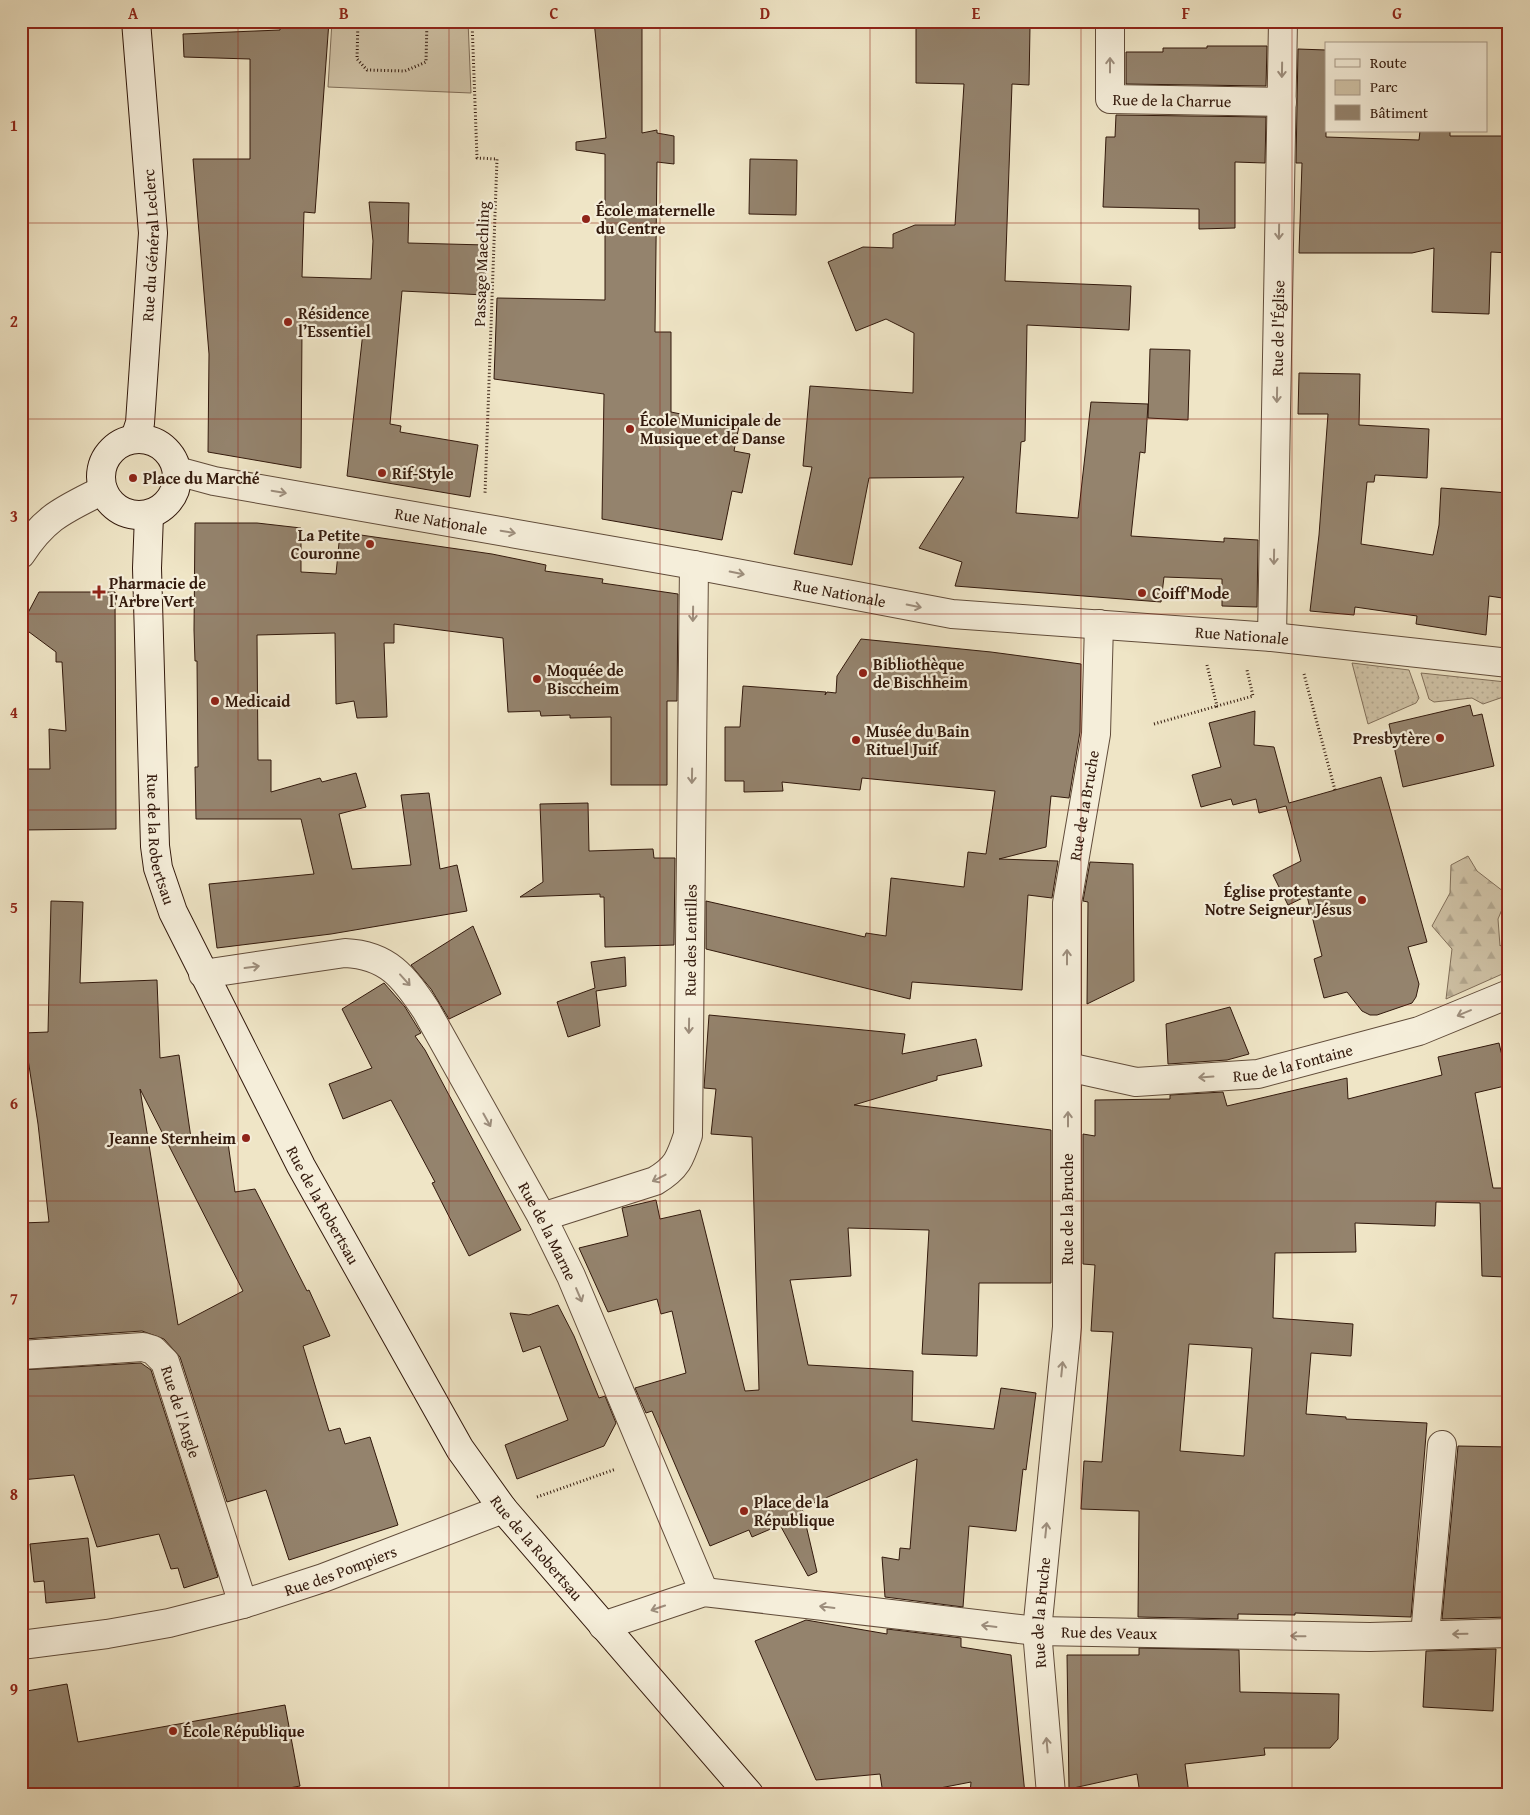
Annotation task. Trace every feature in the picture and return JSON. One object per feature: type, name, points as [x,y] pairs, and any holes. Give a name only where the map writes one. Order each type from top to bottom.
[{"type":"street","name":"Rue du Général Leclerc","points":[[135,438],[140,423],[152,233],[136,21]]},
{"type":"street","name":"Rue de la Charrue","points":[[1110,21],[1110,100],[1282,102]]},
{"type":"street","name":"Rue de l'Église","points":[[1283,21],[1284,638]]},
{"type":"street","points":[[135,438],[153,441],[164,449],[172,458],[177,471],[174,493],[163,507],[149,514],[126,514],[116,508],[103,490],[102,466],[108,454],[117,446],[135,438]]},
{"type":"street","name":"Rue Nationale","points":[[177,471],[214,481],[694,565],[952,614],[1284,638],[1509,663]]},
{"type":"street","points":[[21,554],[32,520],[60,512],[103,490]]},
{"type":"street","name":"Rue de la Robertsau","points":[[149,514],[148,578],[158,868],[173,912],[301,1166],[460,1449],[503,1509],[749,1794]]},
{"type":"street","name":"Rue des Lentilles","points":[[542,1217],[655,1181],[672,1171],[681,1155],[688,1135],[694,565]]},
{"type":"street","name":"Rue de la Bruche","points":[[1051,1794],[1037,1631],[1066,1326],[1067,902],[1096,734],[1099,624]]},
{"type":"street","name":"Rue de la Marne","points":[[203,974],[345,953],[363,954],[389,966],[410,986],[426,1010],[542,1217],[571,1276],[704,1592]]},
{"type":"street","name":"Rue de la Fontaine","points":[[1068,1067],[1136,1082],[1258,1074],[1419,1031],[1509,994]]},
{"type":"street","name":"Rue de l'Angle","points":[[21,1355],[143,1347],[153,1350],[164,1362],[243,1604]]},
{"type":"street","points":[[1425,1635],[1442,1445]]},
{"type":"street","name":"Rue des Pompiers","points":[[21,1645],[160,1624],[243,1604],[323,1578],[503,1509]]},
{"type":"street","points":[[603,1626],[704,1592]]},
{"type":"street","name":"Rue des Veaux","points":[[704,1592],[1037,1631],[1370,1637],[1509,1633]]},
{"type":"path","points":[[358,21],[356,59],[367,70],[405,71],[426,62],[427,21]]},
{"type":"path","name":"Passage Maechling","points":[[472,21],[477,158],[497,159],[485,500],[480,527]]},
{"type":"path","points":[[1199,632],[1217,706]]},
{"type":"path","points":[[1154,724],[1253,696],[1238,635]]},
{"type":"path","points":[[1284,638],[1335,790]]},
{"type":"path","points":[[503,1509],[648,1459]]},
{"type":"green space","points":[[332,21],[468,21],[471,93],[328,87]]},
{"type":"green space","points":[[1352,663],[1409,670],[1419,698],[1416,703],[1368,724]]},
{"type":"green space","points":[[1421,673],[1506,682],[1509,683],[1509,695],[1483,704],[1472,698],[1434,702],[1429,699]]},
{"type":"green space","points":[[1468,856],[1477,871],[1508,895],[1498,919],[1500,946],[1509,939],[1509,971],[1446,999],[1452,949],[1432,926],[1450,893],[1451,865]]},
{"type":"building","points":[[281,21],[329,21],[315,213],[304,212],[302,277],[371,279],[373,241],[369,202],[409,203],[408,243],[486,245],[485,295],[402,291],[390,424],[401,426],[400,432],[478,445],[470,497],[347,476],[363,332],[302,330],[301,468],[208,452],[209,354],[193,159],[250,159],[250,59],[184,57],[183,34],[280,30]]},
{"type":"building","points":[[594,21],[642,21],[642,133],[657,130],[657,133],[674,136],[674,164],[657,162],[655,332],[671,332],[671,412],[739,426],[734,451],[750,454],[742,493],[732,491],[722,540],[602,519],[604,394],[494,379],[497,298],[605,300],[605,154],[576,150],[576,142],[606,138]]},
{"type":"building","points":[[916,21],[956,21],[956,26],[1030,27],[1029,85],[1012,84],[1005,281],[1131,286],[1129,330],[1027,325],[1025,441],[1021,442],[1016,513],[1078,518],[1091,402],[1148,404],[1145,453],[1140,452],[1131,536],[1224,542],[1224,538],[1258,540],[1257,607],[1222,606],[1222,579],[1164,577],[1161,602],[955,586],[962,562],[919,548],[964,477],[869,478],[852,565],[794,554],[812,467],[803,466],[810,386],[913,393],[914,333],[886,319],[856,331],[828,262],[863,247],[893,248],[893,234],[915,225],[955,225],[964,84],[916,83]]},
{"type":"building","points":[[1207,46],[1267,46],[1266,86],[1126,84],[1126,52],[1163,52],[1163,48],[1207,48]]},
{"type":"building","points":[[1298,49],[1325,50],[1326,137],[1419,140],[1420,132],[1450,132],[1450,136],[1509,136],[1509,253],[1491,252],[1489,314],[1432,312],[1434,248],[1412,253],[1299,253],[1302,163],[1296,163]]},
{"type":"building","points":[[1116,115],[1266,117],[1265,163],[1235,162],[1235,228],[1199,229],[1199,209],[1103,207],[1106,137],[1115,137]]},
{"type":"building","points":[[750,159],[797,160],[796,215],[749,214]]},
{"type":"building","points":[[1150,349],[1190,350],[1188,420],[1148,418]]},
{"type":"building","points":[[1299,373],[1360,374],[1359,425],[1429,429],[1427,478],[1375,475],[1374,482],[1367,482],[1361,544],[1433,555],[1439,525],[1441,488],[1509,493],[1509,599],[1489,596],[1486,635],[1416,624],[1417,616],[1355,607],[1354,615],[1310,611],[1319,535],[1328,414],[1298,414]]},
{"type":"building","points":[[195,523],[257,523],[301,528],[301,572],[336,574],[340,532],[492,554],[546,565],[545,571],[603,579],[602,583],[678,594],[677,701],[667,701],[667,785],[611,785],[611,717],[570,718],[570,715],[541,716],[540,711],[508,712],[503,638],[394,624],[394,643],[384,643],[387,717],[357,718],[354,701],[336,704],[335,633],[257,635],[258,760],[271,760],[271,792],[320,778],[322,782],[356,773],[366,807],[339,814],[352,869],[411,865],[401,795],[429,793],[440,869],[457,865],[467,911],[331,934],[217,948],[209,884],[314,874],[301,819],[196,819],[195,767],[198,767],[197,661],[195,661],[194,630]]},
{"type":"building","points":[[39,592],[115,592],[116,829],[21,830],[21,769],[50,769],[49,729],[66,731],[62,662],[56,662],[56,652],[21,626]]},
{"type":"building","points":[[861,639],[991,652],[1081,664],[1080,732],[1069,798],[1051,796],[1046,847],[999,859],[1058,861],[1052,898],[1028,895],[1022,990],[912,982],[910,999],[706,949],[706,901],[865,937],[866,933],[886,936],[891,878],[964,887],[968,852],[986,854],[995,791],[862,778],[860,790],[782,782],[783,791],[744,792],[744,781],[725,781],[725,727],[740,727],[743,686],[826,692],[825,695],[827,692],[836,693],[837,676]]},
{"type":"building","name":"Presbytère","points":[[1470,705],[1473,716],[1482,714],[1494,766],[1403,787],[1389,724]]},
{"type":"building","name":"Église protestante Notre Seigneur Jésus","points":[[1255,711],[1254,745],[1274,747],[1289,803],[1381,777],[1427,942],[1408,947],[1419,984],[1416,997],[1412,1003],[1377,1015],[1370,1015],[1362,1011],[1347,992],[1324,998],[1314,959],[1322,956],[1307,896],[1288,905],[1273,875],[1301,861],[1286,806],[1259,813],[1256,799],[1233,805],[1231,799],[1201,807],[1192,775],[1221,767],[1209,723]]},
{"type":"building","points":[[588,803],[589,851],[653,849],[654,858],[675,858],[674,945],[605,947],[604,897],[600,897],[600,894],[520,897],[543,882],[540,804]]},
{"type":"building","points":[[1090,862],[1133,864],[1134,981],[1087,1004],[1088,902],[1083,901]]},
{"type":"building","points":[[51,901],[83,902],[80,983],[157,980],[160,1058],[179,1055],[191,1138],[218,1134],[220,1144],[228,1143],[235,1192],[255,1189],[307,1291],[309,1290],[330,1336],[303,1346],[329,1431],[340,1428],[345,1444],[370,1437],[398,1525],[289,1560],[266,1490],[227,1502],[180,1357],[164,1339],[142,1331],[24,1339],[21,1317],[21,1223],[49,1222],[38,1124],[24,1033],[48,1032]],"holes":[[[140,1089],[243,1291],[178,1325]]]},
{"type":"building","points":[[473,926],[501,994],[449,1019],[431,989],[411,965]]},
{"type":"building","points":[[625,957],[626,986],[596,991],[600,1026],[568,1037],[557,1002],[595,988],[591,962]]},
{"type":"building","points":[[384,983],[405,1007],[421,1033],[415,1036],[425,1050],[521,1230],[469,1256],[432,1183],[435,1182],[391,1100],[343,1119],[329,1084],[372,1068],[342,1009]]},
{"type":"building","points":[[1230,1007],[1249,1054],[1227,1060],[1168,1064],[1166,1024]]},
{"type":"building","points":[[709,1015],[905,1034],[902,1054],[976,1039],[982,1066],[937,1076],[937,1080],[854,1105],[1051,1130],[1051,1283],[979,1283],[977,1356],[922,1354],[929,1230],[848,1228],[851,1276],[790,1280],[808,1365],[913,1371],[912,1421],[994,1429],[1001,1388],[1036,1393],[1026,1470],[1023,1469],[1016,1531],[969,1526],[963,1607],[885,1597],[882,1557],[899,1560],[900,1548],[910,1549],[917,1459],[802,1508],[817,1572],[808,1576],[780,1525],[752,1537],[749,1530],[710,1546],[652,1411],[646,1413],[635,1388],[686,1373],[672,1311],[661,1314],[657,1299],[608,1312],[579,1248],[628,1236],[622,1208],[656,1200],[660,1219],[700,1210],[745,1391],[759,1390],[752,1137],[711,1134],[716,1089],[704,1088]]},
{"type":"building","points":[[1499,1043],[1509,1085],[1475,1093],[1493,1188],[1509,1188],[1505,1277],[1482,1276],[1480,1203],[1436,1202],[1435,1226],[1355,1223],[1356,1252],[1275,1253],[1273,1318],[1353,1324],[1351,1356],[1311,1353],[1306,1414],[1346,1417],[1346,1419],[1427,1423],[1411,1617],[1295,1613],[1295,1615],[1238,1614],[1238,1619],[1138,1617],[1139,1511],[1081,1509],[1084,1461],[1102,1462],[1113,1332],[1091,1331],[1095,1265],[1083,1264],[1083,1134],[1095,1136],[1095,1100],[1170,1099],[1170,1095],[1223,1092],[1227,1106],[1347,1078],[1348,1099],[1442,1075],[1438,1057]],"holes":[[[1189,1344],[1252,1348],[1244,1456],[1180,1451]]]},
{"type":"building","points":[[558,1305],[574,1336],[599,1398],[605,1396],[616,1423],[604,1446],[517,1479],[505,1445],[568,1420],[540,1346],[523,1352],[510,1313],[529,1315]]},
{"type":"building","points":[[141,1363],[151,1370],[218,1577],[184,1588],[178,1568],[171,1569],[159,1534],[97,1547],[74,1475],[21,1480],[21,1370]]},
{"type":"building","points":[[1458,1446],[1509,1447],[1509,1617],[1442,1619]]},
{"type":"building","points":[[88,1538],[95,1598],[46,1603],[44,1581],[34,1582],[30,1544]]},
{"type":"building","points":[[806,1620],[887,1634],[887,1629],[961,1638],[961,1647],[1011,1655],[1025,1794],[970,1794],[971,1782],[909,1794],[883,1794],[880,1774],[816,1780],[755,1641]]},
{"type":"building","points":[[1139,1648],[1239,1650],[1240,1692],[1339,1694],[1338,1739],[1330,1748],[1264,1748],[1265,1755],[1185,1764],[1189,1794],[1140,1794],[1137,1774],[1069,1789],[1067,1655],[1139,1655]]},
{"type":"building","points":[[1496,1649],[1493,1711],[1423,1707],[1426,1651]]},
{"type":"building","points":[[67,1684],[78,1742],[285,1705],[300,1786],[257,1794],[21,1794],[21,1692]]},
{"type":"place","name":"École maternelle du Centre","points":[[586,219]]},
{"type":"place","name":"Résidence l’Essentiel","points":[[288,322]]},
{"type":"place","name":"École Municipale de Musique et de Danse","points":[[630,429]]},
{"type":"place","name":"Rif-Style","points":[[382,473]]},
{"type":"place","name":"Place du Marché","points":[[133,478]]},
{"type":"place","name":"La Petite Couronne","points":[[370,544]]},
{"type":"place","name":"Pharmacie de l'Arbre Vert","points":[[99,592]]},
{"type":"place","name":"Coiff'Mode","points":[[1142,593]]},
{"type":"place","name":"Bibliothèque de Bischheim","points":[[863,673]]},
{"type":"place","name":"Moquée de Bisccheim","points":[[537,679]]},
{"type":"place","name":"Medicaid","points":[[215,701]]},
{"type":"place","name":"Presbytère","points":[[1440,738]]},
{"type":"place","name":"Musée du Bain Rituel Juif","points":[[856,740]]},
{"type":"place","name":"Église protestante Notre Seigneur Jésus","points":[[1362,900]]},
{"type":"place","name":"Jeanne Sternheim","points":[[246,1138]]},
{"type":"place","name":"Place de la République","points":[[744,1511]]},
{"type":"place","name":"École République","points":[[173,1731]]}]
